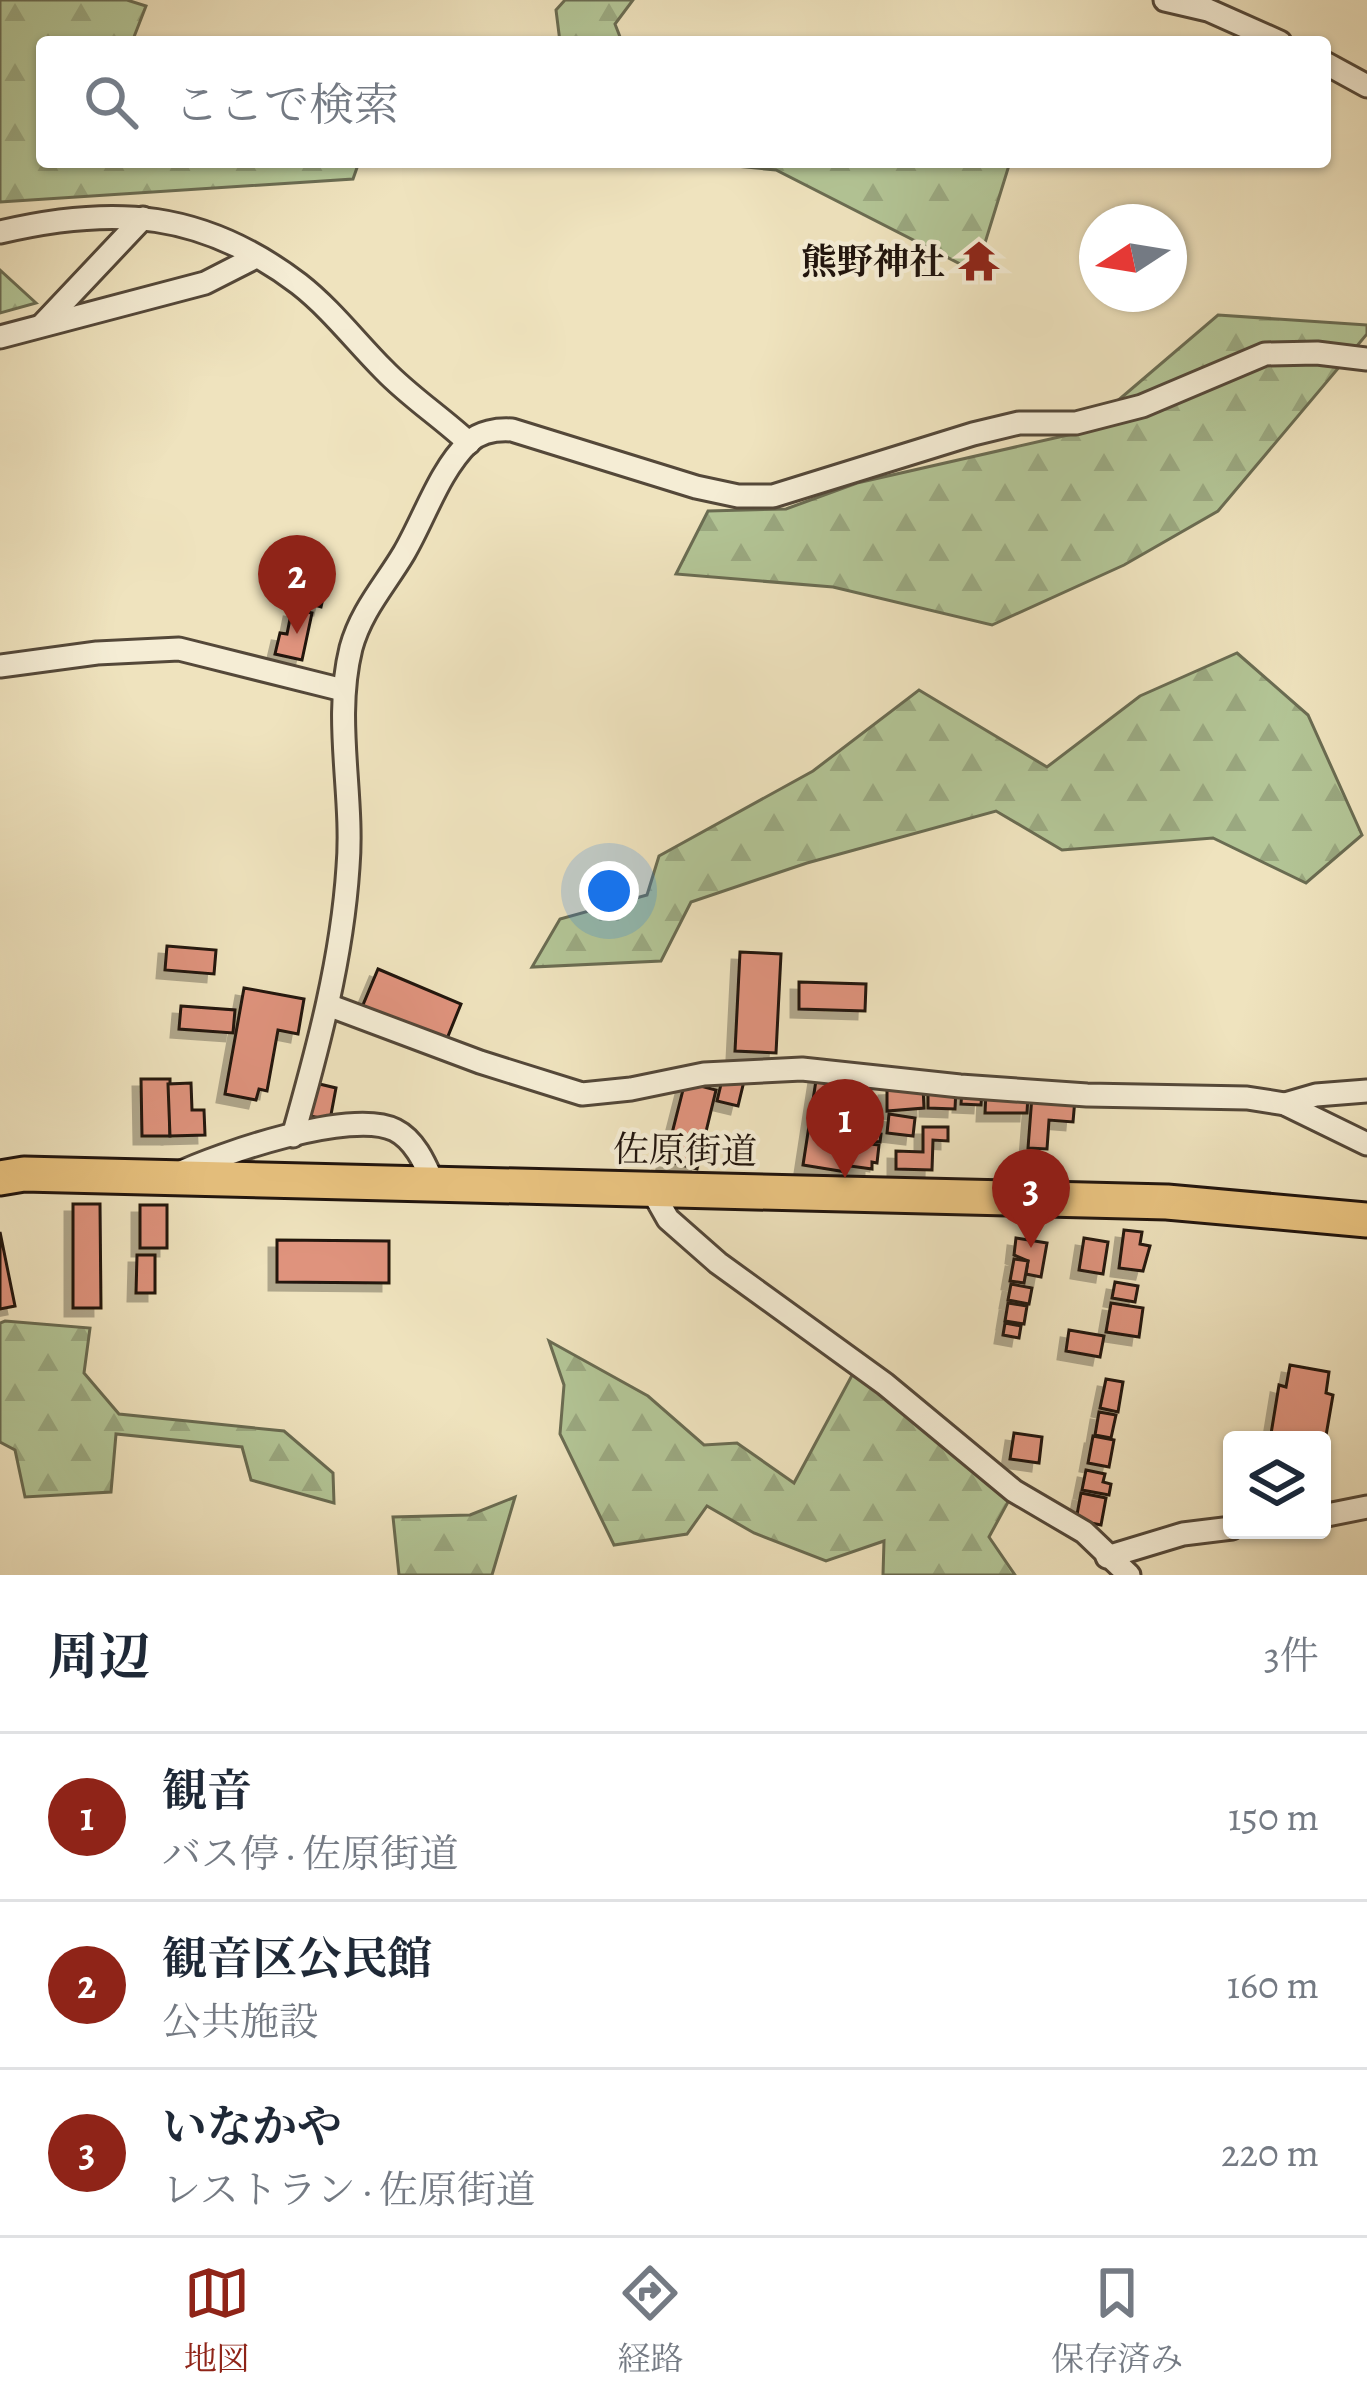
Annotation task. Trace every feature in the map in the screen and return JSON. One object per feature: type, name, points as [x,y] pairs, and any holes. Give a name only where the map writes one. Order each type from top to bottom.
[{"type":"highway","name":"佐原街道","points":[[0,1178],[24,1174],[433,1182],[1166,1202],[1367,1220]]},
{"type":"street","points":[[1165,0],[1208,10],[1266,36]]},
{"type":"street","points":[[1331,65],[1367,86]]},
{"type":"street","points":[[0,232],[84,217],[184,224],[256,257],[300,285],[389,376],[469,443]]},
{"type":"street","points":[[42,325],[142,218]]},
{"type":"street","points":[[0,337],[205,283],[256,257]]},
{"type":"street","points":[[292,1136],[328,1005],[349,862],[343,690],[362,615],[469,443],[491,431],[512,430],[696,487],[738,496],[773,496],[973,434],[1019,423],[1076,422],[1142,406],[1265,354],[1367,359]]},
{"type":"street","points":[[0,666],[97,653],[179,649],[343,690]]},
{"type":"street","points":[[328,1005],[479,1062],[582,1094],[704,1074],[802,1069],[1088,1095],[1247,1098],[1285,1104],[1367,1144]]},
{"type":"street","points":[[1285,1104],[1316,1095],[1367,1091]]},
{"type":"street","points":[[171,1177],[223,1153],[362,1123],[396,1130],[422,1156],[433,1182]]},
{"type":"street","points":[[651,1189],[668,1219],[718,1264],[885,1384],[1014,1491],[1084,1532],[1104,1566],[1129,1575]]},
{"type":"street","points":[[1331,1514],[1367,1507]]},
{"type":"street","points":[[1104,1566],[1183,1534],[1223,1529]]},
{"type":"green space","points":[[0,0],[127,0],[146,6],[134,36],[36,36],[36,168],[357,168],[353,179],[0,202]]},
{"type":"green space","points":[[565,0],[633,0],[615,24],[620,36],[559,36],[556,10]]},
{"type":"green space","points":[[756,168],[1008,168],[976,272],[776,170]]},
{"type":"green space","points":[[0,270],[36,303],[0,313]]},
{"type":"green space","points":[[1218,315],[1367,325],[1367,334],[1218,511],[1124,565],[992,625],[833,587],[676,574],[708,511],[786,509],[857,483],[1081,432]]},
{"type":"green space","points":[[1237,653],[1308,715],[1362,835],[1306,883],[1213,838],[1062,850],[996,811],[807,863],[691,902],[661,961],[532,967],[560,919],[647,895],[659,856],[813,771],[919,690],[1047,767],[1140,696]]},
{"type":"green space","points":[[0,1323],[90,1328],[84,1373],[119,1414],[284,1431],[333,1473],[334,1503],[251,1480],[242,1447],[116,1434],[111,1492],[25,1497],[15,1450],[0,1442]]},
{"type":"green space","points":[[549,1341],[648,1396],[704,1445],[737,1443],[794,1483],[857,1366],[1014,1491],[989,1537],[1015,1575],[883,1575],[884,1541],[826,1561],[754,1533],[707,1506],[687,1534],[614,1545],[560,1434],[564,1385]]},
{"type":"green space","points":[[515,1497],[492,1575],[399,1575],[393,1517],[470,1515]]},
{"type":"building","points":[[307,585],[325,590],[321,607],[303,602]]},
{"type":"building","points":[[292,609],[312,613],[302,660],[275,654],[280,633],[287,634]]},
{"type":"building","points":[[167,946],[216,950],[214,974],[165,970]]},
{"type":"building","points":[[740,952],[781,954],[776,1053],[735,1051]]},
{"type":"building","points":[[378,969],[461,1004],[444,1046],[360,1012]]},
{"type":"building","points":[[799,982],[866,984],[865,1011],[799,1009]]},
{"type":"building","points":[[244,988],[304,999],[298,1034],[278,1030],[267,1091],[259,1089],[256,1100],[225,1094]]},
{"type":"building","points":[[181,1006],[235,1010],[233,1033],[179,1029]]},
{"type":"building","points":[[817,1074],[860,1081],[846,1172],[803,1165]]},
{"type":"building","points":[[723,1076],[744,1081],[738,1106],[717,1101]]},
{"type":"building","points":[[141,1079],[170,1079],[170,1136],[142,1136]]},
{"type":"building","points":[[311,1082],[336,1088],[330,1120],[305,1115]]},
{"type":"building","points":[[685,1082],[716,1090],[697,1169],[665,1161]]},
{"type":"building","points":[[191,1083],[192,1110],[204,1110],[205,1135],[170,1136],[168,1084]]},
{"type":"building","points":[[923,1086],[924,1108],[887,1111],[887,1088]]},
{"type":"building","points":[[928,1087],[956,1088],[955,1109],[928,1108]]},
{"type":"building","points":[[962,1089],[982,1090],[981,1105],[961,1104]]},
{"type":"building","points":[[986,1091],[1028,1094],[1027,1113],[985,1113]]},
{"type":"building","points":[[1032,1096],[1075,1099],[1073,1122],[1049,1120],[1047,1149],[1028,1148]]},
{"type":"building","points":[[889,1114],[915,1118],[913,1136],[887,1133]]},
{"type":"building","points":[[923,1127],[948,1127],[948,1141],[933,1140],[932,1170],[896,1169],[896,1151],[923,1152]]},
{"type":"building","points":[[855,1131],[881,1134],[880,1142],[854,1139]]},
{"type":"building","points":[[853,1142],[879,1145],[872,1169],[850,1166]]},
{"type":"building","points":[[73,1204],[100,1204],[101,1308],[73,1308]]},
{"type":"building","points":[[140,1205],[167,1205],[167,1248],[140,1248]]},
{"type":"building","points":[[1124,1230],[1142,1232],[1140,1244],[1150,1246],[1143,1271],[1119,1268]]},
{"type":"building","points":[[0,1232],[15,1306],[0,1309]]},
{"type":"building","points":[[1016,1238],[1047,1243],[1041,1277],[1026,1274],[1028,1261],[1014,1255]]},
{"type":"building","points":[[1084,1238],[1108,1242],[1103,1274],[1079,1270]]},
{"type":"building","points":[[277,1240],[389,1241],[389,1283],[277,1282]]},
{"type":"building","points":[[137,1255],[155,1255],[155,1293],[136,1293]]},
{"type":"building","points":[[1014,1259],[1028,1261],[1024,1283],[1010,1281]]},
{"type":"building","points":[[1115,1282],[1138,1286],[1135,1302],[1112,1298]]},
{"type":"building","points":[[1011,1284],[1032,1288],[1029,1304],[1008,1300]]},
{"type":"building","points":[[1008,1303],[1027,1306],[1024,1324],[1005,1321]]},
{"type":"building","points":[[1111,1303],[1143,1308],[1139,1337],[1106,1332]]},
{"type":"building","points":[[1005,1323],[1021,1326],[1019,1338],[1003,1335]]},
{"type":"building","points":[[1069,1330],[1104,1336],[1100,1357],[1066,1351]]},
{"type":"building","points":[[1290,1365],[1329,1372],[1326,1393],[1333,1395],[1327,1431],[1271,1431],[1279,1385],[1286,1387]]},
{"type":"building","points":[[1106,1379],[1123,1382],[1118,1412],[1100,1408]]},
{"type":"building","points":[[1099,1412],[1116,1415],[1111,1438],[1095,1435]]},
{"type":"building","points":[[1014,1433],[1042,1437],[1039,1463],[1010,1459]]},
{"type":"building","points":[[1093,1436],[1114,1440],[1109,1467],[1088,1463]]},
{"type":"building","points":[[1086,1470],[1105,1474],[1103,1482],[1111,1484],[1109,1495],[1082,1490]]},
{"type":"building","points":[[1081,1493],[1106,1498],[1101,1525],[1076,1520]]},
{"type":"place","name":"熊野神社","points":[[979,261]]},
{"type":"place","name":"観音区公民館","points":[[297,634]]},
{"type":"place","name":"観音","points":[[845,1178]]},
{"type":"place","name":"いなかや","points":[[1031,1248]]}]
